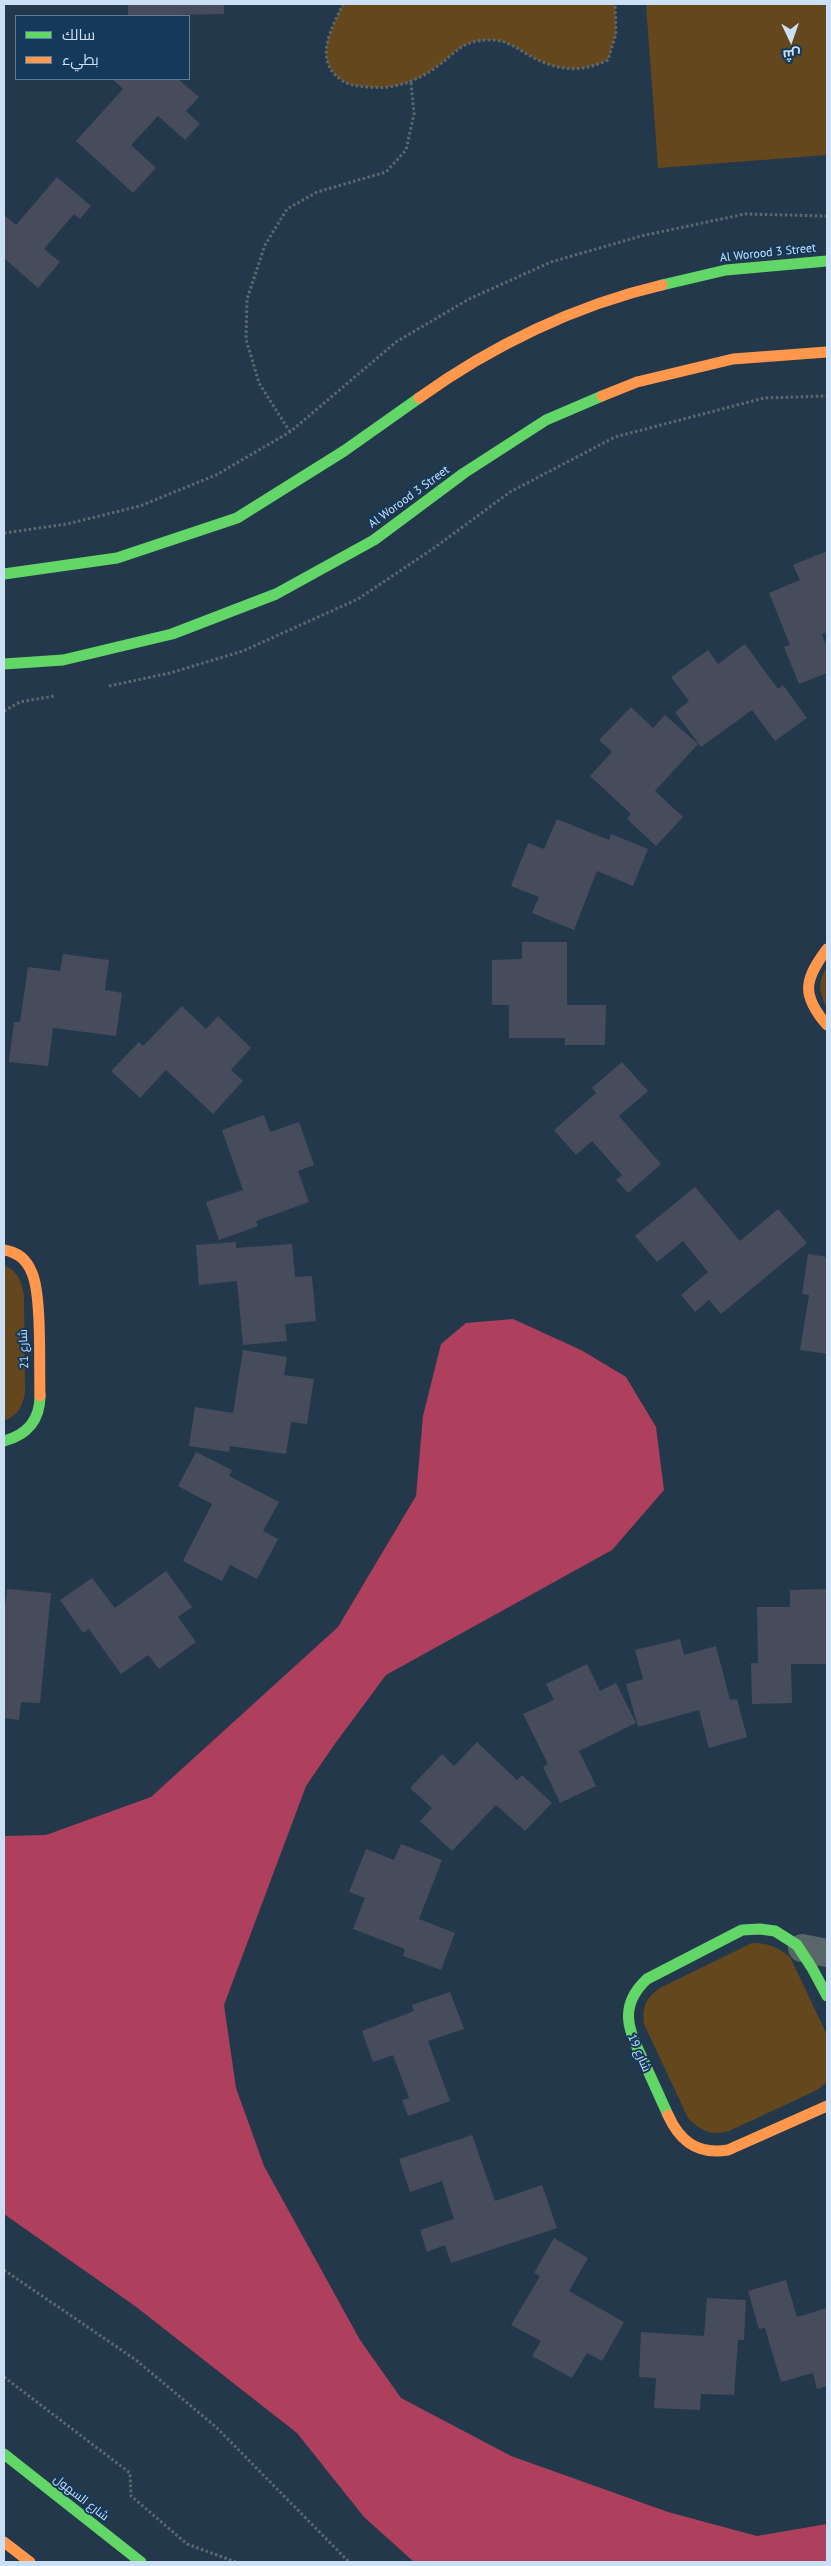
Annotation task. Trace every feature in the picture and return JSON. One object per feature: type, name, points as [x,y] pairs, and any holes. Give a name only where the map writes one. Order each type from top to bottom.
[{"type":"street","name":"Al Worood 3 Street","points":[[4,574],[117,558],[237,518],[344,452],[445,379],[534,330],[628,294],[726,270],[827,261]]},
{"type":"street","name":"Al Worood 3 Street","points":[[4,664],[63,660],[172,634],[276,594],[374,540],[464,473],[546,420],[637,382],[733,359],[827,352]]},
{"type":"street","points":[[827,949],[812,968],[807,980],[811,1006],[827,1025]]},
{"type":"street","name":"شارع 21","points":[[4,1441],[16,1438],[28,1431],[36,1420],[40,1407],[36,1285],[33,1273],[27,1263],[5,1249]]},
{"type":"street","name":"شارع 19","points":[[827,1996],[815,1950],[775,1929],[758,1927],[742,1930],[647,1979],[636,1988],[627,2016],[629,2030],[674,2130],[684,2142],[697,2150],[713,2153],[728,2150],[827,2106]]},
{"type":"street","name":"شارع السهول","points":[[4,2454],[142,2562]]},
{"type":"street","points":[[4,2542],[30,2562]]},
{"type":"path","points":[[343,4],[329,33],[324,51],[333,74],[348,85],[380,88],[410,82],[438,66],[458,47],[469,42],[493,40],[515,45],[532,57],[564,69],[590,69],[608,60],[616,34],[615,4]]},
{"type":"path","points":[[290,432],[259,383],[246,339],[247,299],[265,245],[287,209],[317,192],[386,172],[406,150],[414,114],[410,82]]},
{"type":"path","points":[[4,533],[67,524],[140,506],[216,475],[290,432],[396,342],[469,299],[551,262],[641,236],[745,214],[827,216]]},
{"type":"path","points":[[4,2270],[136,2360],[216,2427],[349,2562]]},
{"type":"path","points":[[4,2377],[130,2474],[131,2496],[187,2544],[236,2562]]},
{"type":"shaded area","points":[[343,4],[615,4],[616,34],[608,60],[589,67],[561,68],[542,62],[503,42],[482,40],[462,47],[423,76],[396,86],[377,88],[350,84],[343,81],[332,71],[328,62],[326,53],[327,43]]},
{"type":"shaded area","points":[[646,4],[826,4],[827,155],[658,168]]},
{"type":"shaded area","points":[[827,967],[827,1008],[822,997],[820,983]]},
{"type":"shaded area","points":[[4,1265],[18,1277],[24,1295],[25,1392],[19,1410],[4,1421]]},
{"type":"shaded area","points":[[513,1319],[581,1350],[626,1377],[656,1427],[664,1490],[612,1550],[386,1675],[334,1745],[306,1786],[224,2005],[236,2088],[264,2166],[360,2340],[401,2398],[511,2456],[668,2512],[757,2536],[827,2524],[827,2562],[414,2562],[364,2517],[297,2433],[135,2306],[4,2214],[4,1836],[46,1835],[151,1797],[338,1627],[416,1496],[423,1416],[441,1344],[466,1323]]},
{"type":"shaded area","points":[[752,1943],[772,1946],[790,1957],[827,2035],[827,2082],[817,2090],[729,2131],[712,2133],[697,2126],[688,2118],[644,2024],[644,2007],[651,1995],[660,1988]]},
{"type":"building","points":[[128,4],[224,4],[224,14],[128,15]]},
{"type":"building","points":[[113,80],[179,80],[199,97],[186,111],[200,124],[185,140],[158,116],[131,145],[156,168],[133,193],[76,141],[123,89]]},
{"type":"building","points":[[57,177],[91,206],[80,219],[74,214],[44,249],[60,262],[38,288],[4,258],[4,215],[16,225]]},
{"type":"building","points":[[827,551],[827,632],[822,634],[827,648],[827,673],[799,684],[784,647],[790,645],[769,593],[800,580],[793,565]]},
{"type":"building","points":[[745,644],[778,689],[783,685],[807,718],[775,741],[752,710],[701,747],[675,712],[689,701],[671,677],[708,650],[718,664]]},
{"type":"building","points":[[631,707],[653,728],[665,715],[698,744],[655,791],[683,817],[656,846],[627,819],[631,814],[590,776],[612,752],[599,740]]},
{"type":"building","points":[[557,819],[609,840],[611,834],[648,849],[633,886],[597,871],[574,930],[532,913],[539,897],[511,886],[528,843],[544,849]]},
{"type":"building","points":[[522,942],[567,942],[567,1005],[606,1005],[605,1045],[565,1045],[565,1038],[509,1038],[509,1005],[492,1005],[492,960],[522,959]]},
{"type":"building","points":[[63,954],[109,960],[105,990],[122,993],[116,1036],[53,1028],[48,1066],[9,1062],[14,1022],[20,1022],[28,967],[60,971]]},
{"type":"building","points":[[182,1006],[206,1029],[218,1016],[251,1048],[231,1070],[243,1081],[213,1114],[166,1070],[140,1098],[111,1071],[139,1042],[143,1046]]},
{"type":"building","points":[[622,1062],[648,1091],[619,1116],[661,1164],[628,1193],[616,1180],[622,1175],[592,1141],[576,1155],[554,1130],[596,1093],[592,1088]]},
{"type":"building","points":[[264,1115],[270,1132],[299,1122],[314,1165],[298,1171],[309,1202],[256,1221],[258,1226],[219,1240],[206,1202],[243,1190],[222,1130]]},
{"type":"building","points":[[695,1187],[740,1241],[778,1209],[807,1243],[721,1314],[709,1300],[695,1312],[681,1295],[708,1272],[683,1241],[657,1262],[635,1236]]},
{"type":"building","points":[[236,1242],[236,1248],[292,1244],[295,1277],[312,1276],[316,1321],[285,1324],[287,1341],[243,1345],[237,1281],[199,1285],[196,1245]]},
{"type":"building","points":[[808,1254],[827,1257],[827,1354],[800,1350],[809,1295],[802,1294]]},
{"type":"building","points":[[243,1350],[287,1357],[284,1375],[314,1379],[307,1424],[291,1422],[286,1454],[230,1446],[229,1452],[189,1446],[195,1407],[233,1413]]},
{"type":"building","points":[[196,1452],[232,1470],[229,1476],[279,1502],[263,1531],[278,1539],[257,1579],[230,1565],[222,1581],[183,1561],[212,1504],[178,1486]]},
{"type":"building","points":[[166,1571],[192,1607],[178,1617],[196,1642],[159,1669],[148,1655],[121,1674],[89,1629],[83,1633],[60,1600],[92,1578],[115,1608]]},
{"type":"building","points":[[7,1589],[51,1593],[40,1703],[21,1702],[19,1720],[4,1718],[4,1617]]},
{"type":"building","points":[[827,1589],[827,1664],[791,1664],[792,1703],[752,1704],[751,1663],[758,1663],[757,1607],[790,1607],[790,1590]]},
{"type":"building","points":[[680,1639],[684,1655],[716,1646],[730,1700],[737,1699],[747,1737],[709,1748],[699,1710],[638,1727],[626,1684],[643,1679],[635,1650]]},
{"type":"building","points":[[587,1664],[600,1691],[616,1683],[636,1723],[579,1751],[596,1786],[560,1803],[543,1767],[548,1764],[523,1714],[554,1700],[546,1684]]},
{"type":"building","points":[[477,1742],[517,1780],[522,1775],[552,1803],[525,1831],[496,1805],[452,1851],[420,1821],[432,1808],[410,1788],[442,1754],[454,1766]]},
{"type":"building","points":[[401,1844],[442,1860],[419,1919],[455,1933],[441,1970],[403,1956],[405,1949],[353,1929],[365,1898],[349,1892],[366,1849],[394,1860]]},
{"type":"building","points":[[450,1992],[464,2029],[428,2041],[450,2101],[408,2116],[402,2100],[409,2098],[393,2055],[373,2062],[362,2031],[414,2011],[412,2005]]},
{"type":"building","points":[[472,2135],[495,2201],[542,2185],[557,2228],[451,2263],[445,2245],[427,2252],[420,2230],[454,2219],[442,2181],[410,2192],[399,2159]]},
{"type":"building","points":[[554,2238],[588,2258],[569,2291],[624,2322],[602,2361],[587,2353],[572,2378],[532,2356],[541,2341],[511,2325],[540,2276],[534,2273]]},
{"type":"building","points":[[786,2280],[797,2317],[827,2308],[827,2386],[817,2389],[813,2373],[781,2382],[765,2328],[759,2329],[748,2291]]},
{"type":"building","points":[[707,2298],[746,2300],[744,2340],[738,2340],[734,2395],[701,2394],[700,2410],[654,2408],[656,2378],[639,2377],[641,2332],[704,2336]]},
{"type":"traffic: fast","points":[[662,285],[726,270],[827,261]]},
{"type":"traffic: fast","points":[[4,664],[63,660],[172,634],[276,594],[374,540],[464,473],[546,420],[602,396]]},
{"type":"traffic: fast","points":[[4,574],[117,558],[237,518],[344,451],[419,398]]},
{"type":"traffic: fast","points":[[4,1441],[19,1435],[31,1425],[38,1412],[40,1396]]},
{"type":"traffic: fast","points":[[668,2115],[630,2029],[629,2009],[632,1999],[647,1979],[742,1930],[760,1929],[775,1931],[797,1945],[827,1996]]},
{"type":"traffic: fast","points":[[4,2454],[141,2562]]},
{"type":"traffic: slow","points":[[419,398],[475,361],[535,330],[598,304],[662,285]]},
{"type":"traffic: slow","points":[[602,396],[637,382],[733,359],[827,352]]},
{"type":"traffic: slow","points":[[827,949],[814,970],[809,987],[813,1005],[827,1025]]},
{"type":"traffic: slow","points":[[4,1250],[18,1255],[25,1261],[30,1268],[35,1284],[39,1314],[40,1396]]},
{"type":"traffic: slow","points":[[668,2115],[678,2133],[684,2139],[699,2148],[717,2151],[728,2150],[827,2106]]},
{"type":"traffic: slow","points":[[4,2542],[30,2562]]}]
